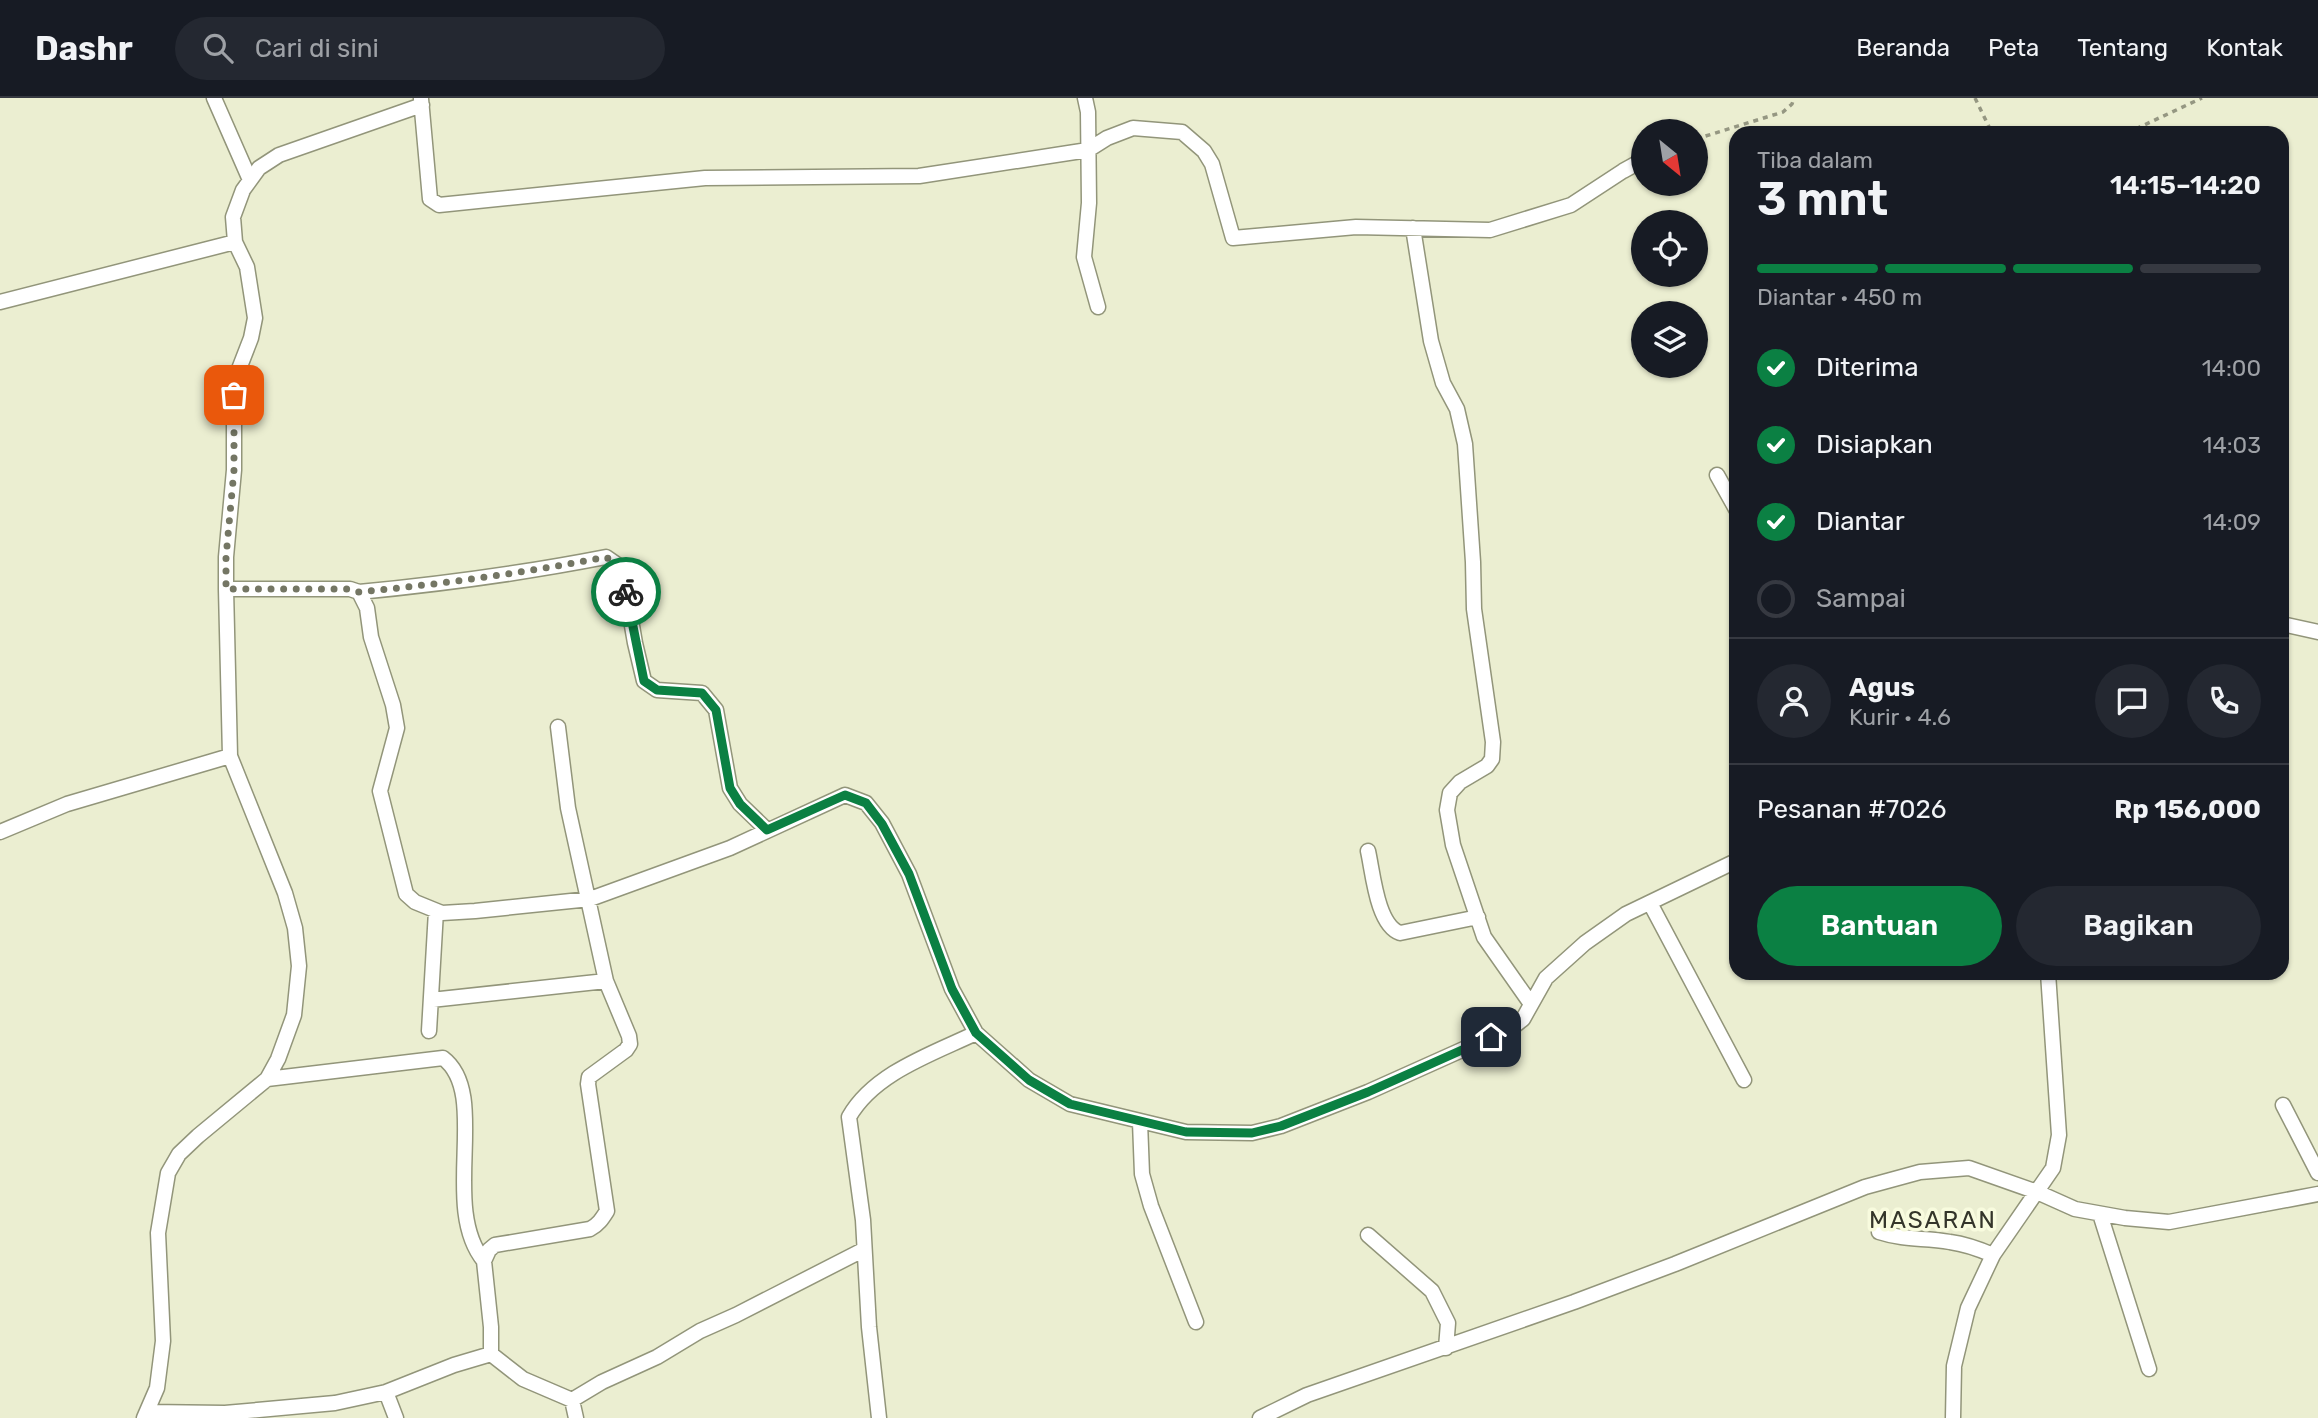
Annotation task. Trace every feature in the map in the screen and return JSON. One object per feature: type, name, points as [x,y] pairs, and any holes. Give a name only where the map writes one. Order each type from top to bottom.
[{"type":"street","points":[[214,98],[250,180]]},
{"type":"street","points":[[1085,98],[1088,112],[1089,203],[1084,257],[1098,307]]},
{"type":"street","points":[[491,1354],[454,1365],[386,1392],[335,1403],[225,1413],[146,1415],[157,1388],[163,1341],[158,1233],[167,1173],[179,1154],[267,1079],[278,1059],[294,1015],[299,966],[295,928],[285,893],[230,756],[226,557],[234,470],[234,395],[255,318],[247,268],[235,242],[233,217],[243,190],[259,168],[279,155],[421,102],[430,199],[439,205],[705,178],[919,176],[1088,150],[1107,138],[1133,128],[1182,132],[1204,151],[1212,164],[1233,237],[1356,227],[1490,230],[1571,205],[1631,167]]},
{"type":"street","points":[[1413,228],[1431,341],[1443,383],[1457,409],[1465,444],[1474,562],[1474,609],[1489,713],[1492,759],[1487,766],[1460,782],[1450,793],[1447,810],[1453,845],[1484,937],[1531,1003]]},
{"type":"street","points":[[0,302],[235,242]]},
{"type":"street","points":[[1717,475],[1729,496]]},
{"type":"street","points":[[226,589],[350,589],[359,592],[461,581],[606,557],[622,568],[644,681],[657,690],[702,693],[716,710],[730,788],[740,804],[767,830]]},
{"type":"street","points":[[359,592],[367,608],[370,637],[393,705],[397,728],[380,791],[406,894],[415,902],[436,911],[475,911],[590,898],[730,848],[845,795],[866,803],[882,824],[909,874],[952,989],[976,1033],[1029,1080],[1070,1104],[1186,1132],[1252,1133],[1281,1126],[1368,1092],[1513,1027],[1523,1019],[1546,978],[1586,943],[1626,914],[1729,864]]},
{"type":"street","points":[[2289,626],[2318,632]]},
{"type":"street","points":[[491,1354],[484,1261],[489,1250],[495,1245],[590,1229],[597,1226],[607,1211],[588,1084],[589,1077],[626,1050],[630,1044],[606,981],[590,898],[568,808],[558,727]]},
{"type":"street","points":[[0,832],[67,804],[230,756]]},
{"type":"street","points":[[1368,851],[1383,917],[1393,931],[1400,933],[1478,918]]},
{"type":"street","points":[[1650,902],[1744,1080]]},
{"type":"street","points":[[429,1031],[436,911]]},
{"type":"street","points":[[1953,1418],[1954,1366],[1968,1308],[1993,1255],[2053,1168],[2059,1135],[2048,980]]},
{"type":"street","points":[[431,1000],[606,981]]},
{"type":"street","points":[[879,1418],[869,1327],[863,1220],[849,1116],[858,1101],[879,1084],[912,1063],[976,1033]]},
{"type":"street","points":[[267,1079],[443,1058],[451,1064],[463,1097],[463,1202],[467,1230],[475,1250],[484,1261]]},
{"type":"street","points":[[2283,1105],[2318,1172]]},
{"type":"street","points":[[1140,1122],[1142,1174],[1196,1322]]},
{"type":"street","points":[[1260,1418],[1307,1395],[1446,1348],[1662,1269],[1865,1187],[1920,1172],[1969,1168],[2037,1192],[2075,1209],[2168,1222],[2318,1194]]},
{"type":"street","points":[[2100,1214],[2149,1369]]},
{"type":"street","points":[[1879,1231],[1897,1238],[1972,1246],[1993,1255]]},
{"type":"street","points":[[1368,1235],[1432,1291],[1448,1323],[1446,1348]]},
{"type":"street","points":[[572,1401],[602,1382],[657,1357],[700,1331],[863,1250]]},
{"type":"street","points":[[491,1354],[523,1380],[572,1401]]},
{"type":"street","points":[[386,1392],[396,1418]]},
{"type":"street","points":[[572,1401],[576,1418]]},
{"type":"path","points":[[1738,126],[1783,112],[1792,104],[1794,98]]},
{"type":"path","points":[[1975,98],[1989,126]]},
{"type":"path","points":[[2142,126],[2202,98]]},
{"type":"path","points":[[1708,135],[1729,129]]},
{"type":"way so far","points":[[234,395],[234,470],[226,557],[226,589],[350,589],[359,592],[448,583],[606,557],[622,568],[626,592]]},
{"type":"district","name":"MASARAN","points":[[1933,1220]]},
{"type":"route","points":[[626,592],[644,681],[657,690],[702,693],[716,710],[730,788],[740,804],[767,830],[845,795],[866,803],[882,824],[909,874],[952,989],[976,1033],[1029,1080],[1070,1104],[1186,1132],[1252,1133],[1281,1126],[1368,1092],[1491,1037]]}]
